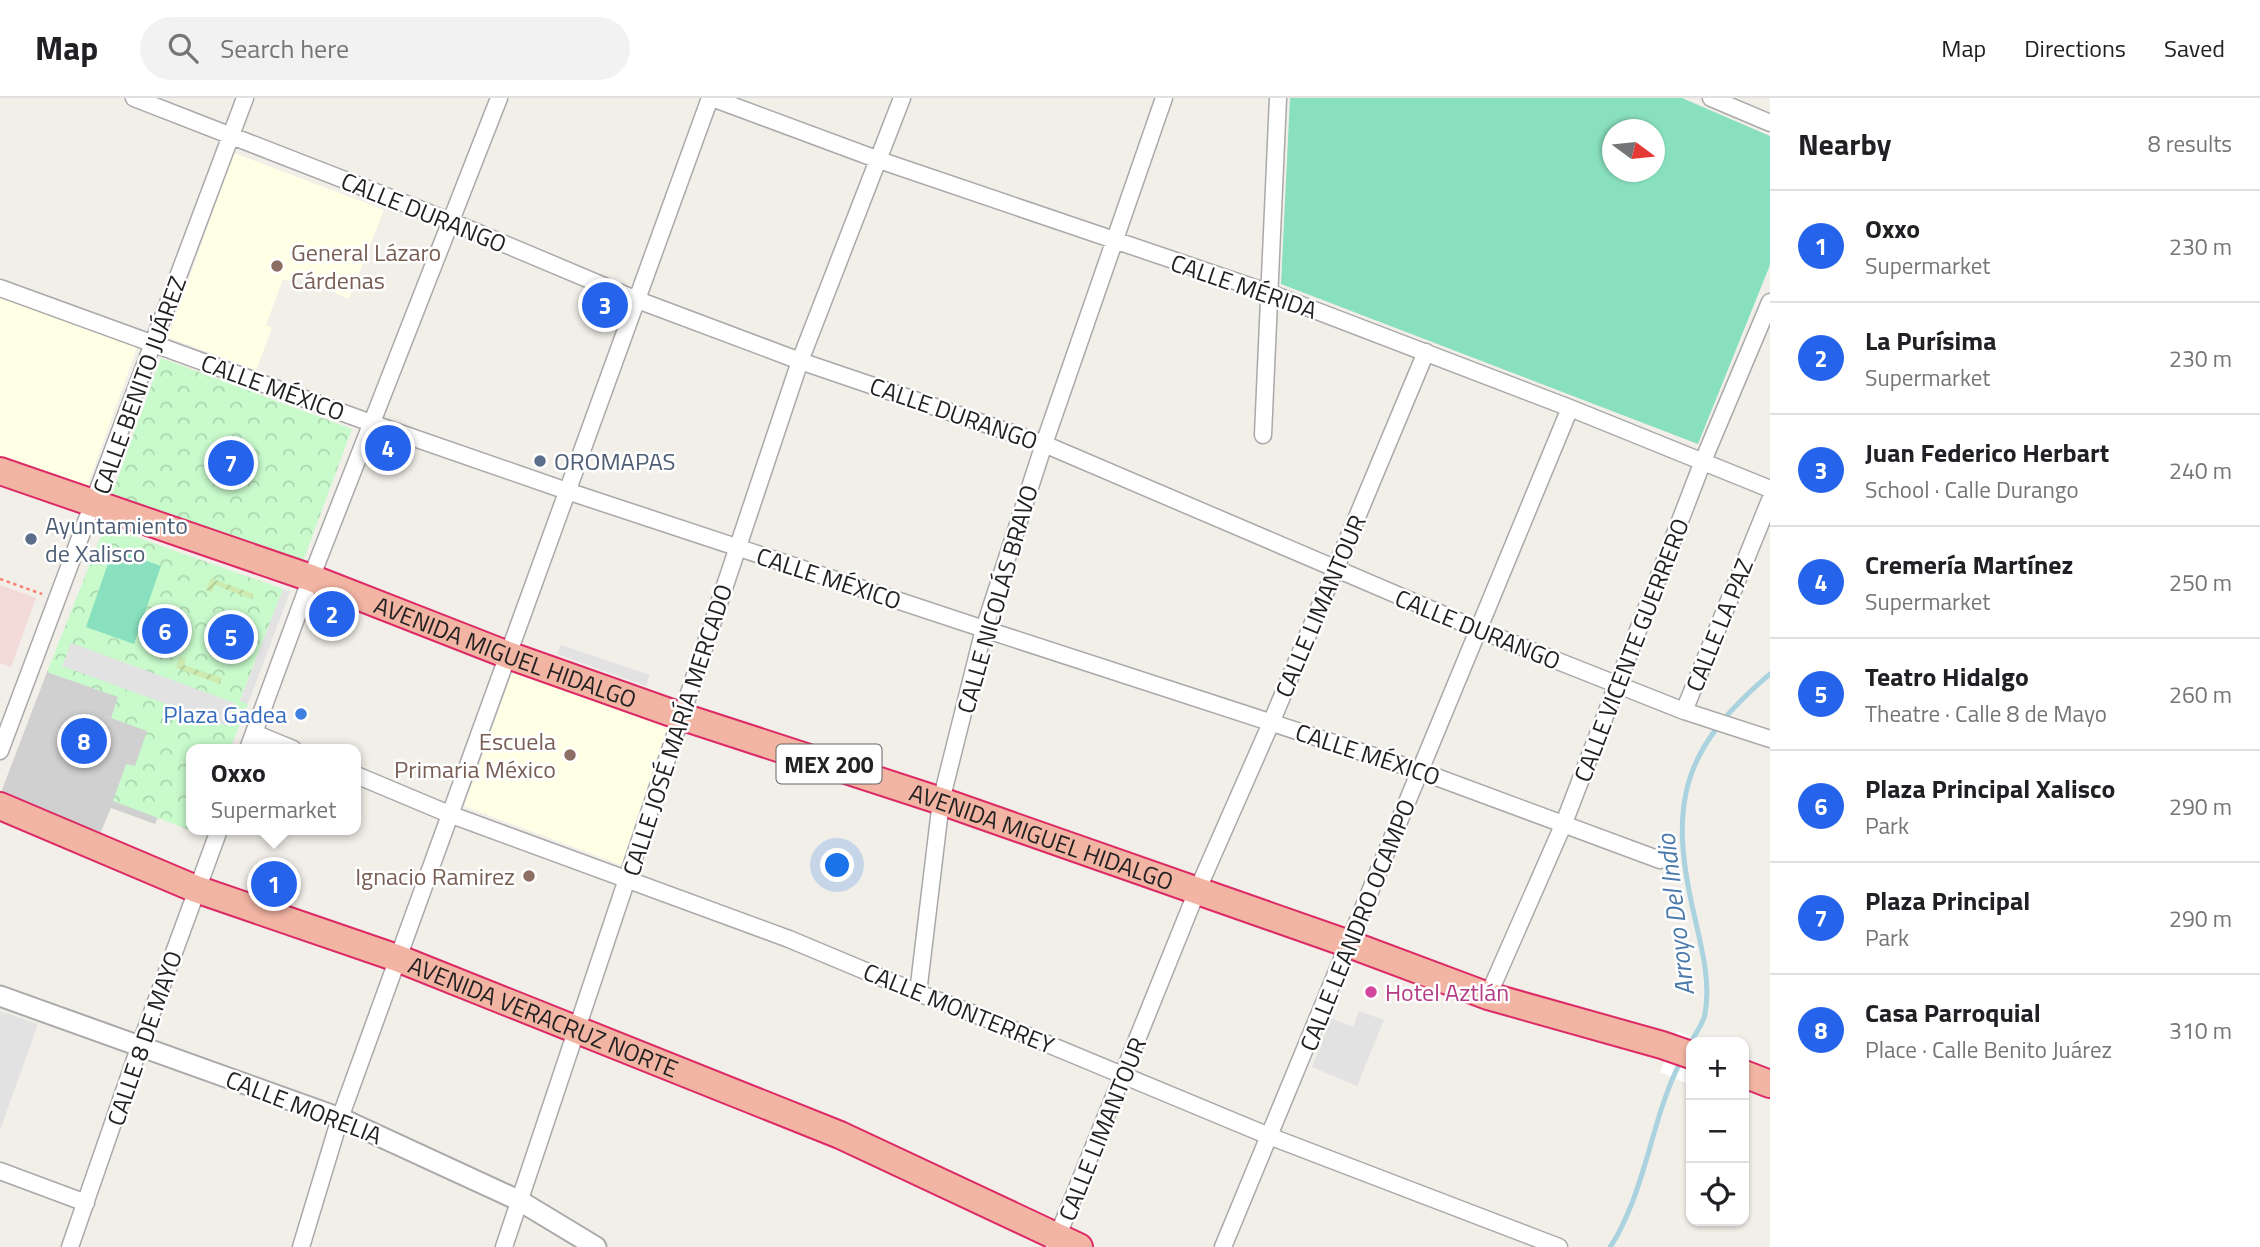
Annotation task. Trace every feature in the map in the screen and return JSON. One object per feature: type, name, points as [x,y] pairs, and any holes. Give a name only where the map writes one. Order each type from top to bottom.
[{"type":"highway","name":"AVENIDA MIGUEL HIDALGO","points":[[0,471],[311,578],[508,655],[683,717],[942,801],[1489,996],[1686,1053]]},
{"type":"highway","name":"AVENIDA VERACRUZ NORTE","points":[[0,806],[196,889],[397,958],[579,1028],[840,1135],[1063,1244]]},
{"type":"highway","points":[[1749,1076],[1770,1084]]},
{"type":"street","name":"CALLE DURANGO","points":[[134,98],[450,221],[635,299],[800,361],[1044,444],[1477,629],[1617,686],[1763,737]]},
{"type":"street","name":"CALLE BENITO JUÁREZ","points":[[0,751],[245,98]]},
{"type":"street","points":[[250,744],[311,578],[499,98]]},
{"type":"street","points":[[301,1247],[340,1118],[397,958],[568,491],[635,299],[711,98]]},
{"type":"street","name":"CALLE MÉRIDA","points":[[711,98],[879,160],[1270,293],[1703,460],[1770,489]]},
{"type":"street","name":"CALLE JOSÉ MARÍA MERCADO","points":[[505,1247],[800,361],[902,98]]},
{"type":"street","name":"CALLE NICOLÁS BRAVO","points":[[918,993],[942,801],[984,629],[1044,444],[1164,98]]},
{"type":"street","points":[[1263,435],[1278,98]]},
{"type":"street","points":[[1711,98],[1770,123]]},
{"type":"street","name":"CALLE MÉXICO","points":[[0,288],[371,423],[568,491],[1420,771],[1660,860]]},
{"type":"street","name":"CALLE VICENTE GUERRERO","points":[[1489,996],[1564,823],[1703,460],[1770,302]]},
{"type":"street","name":"CALLE LIMANTOUR","points":[[1063,1244],[1124,1076],[1197,891],[1271,723],[1426,352]]},
{"type":"street","name":"CALLE LEANDRO OCAMPO","points":[[1223,1247],[1570,408]]},
{"type":"street","name":"CALLE LA PAZ","points":[[1684,711],[1770,500]]},
{"type":"street","points":[[254,733],[281,744]]},
{"type":"street","name":"CALLE MONTERREY","points":[[361,777],[449,814],[789,939],[1269,1136],[1559,1247]]},
{"type":"street","name":"CALLE 8 DE MAYO","points":[[70,1247],[217,835]]},
{"type":"street","name":"CALLE MORELIA","points":[[0,996],[340,1118],[520,1201],[596,1247]]},
{"type":"street","points":[[0,1171],[86,1203]]},
{"type":"path","points":[[0,579],[58,600]]},
{"type":"shaded area","name":"General Lázaro Cárdenas","points":[[234,153],[384,210],[349,299],[298,277],[295,283],[283,279],[266,325],[272,328],[256,370],[168,337]]},
{"type":"shaded area","points":[[0,298],[138,345],[86,490],[0,460]]},
{"type":"shaded area","points":[[0,585],[36,598],[11,667],[0,663]]},
{"type":"shaded area","points":[[283,589],[290,592],[248,704],[240,701]]},
{"type":"shaded area","points":[[71,643],[235,703],[227,726],[62,666]]},
{"type":"shaded area","points":[[561,645],[650,675],[646,686],[557,654]]},
{"type":"shaded area","name":"Escuela Primaria México","points":[[513,670],[668,725],[624,866],[464,806]]},
{"type":"shaded area","points":[[47,672],[235,736],[232,744],[186,744],[186,828],[158,817],[155,824],[111,808],[100,834],[0,795]]},
{"type":"shaded area","points":[[0,1011],[38,1024],[0,1130]]},
{"type":"shaded area","points":[[1359,1011],[1384,1020],[1357,1086],[1312,1067],[1331,1018],[1353,1027]]},
{"type":"green space","points":[[1290,98],[1682,98],[1770,136],[1770,265],[1698,444],[1281,284]]},
{"type":"green space","points":[[161,358],[352,429],[302,564],[111,497]]},
{"type":"green space","points":[[105,526],[283,589],[240,700],[248,704],[232,744],[186,744],[186,829],[113,801],[126,764],[135,766],[147,731],[111,718],[118,697],[47,672]]},
{"type":"green space","points":[[113,549],[161,566],[134,644],[86,627]]},
{"type":"green space","points":[[211,578],[254,594],[252,599],[215,585],[212,592],[206,590]]},
{"type":"green space","points":[[180,657],[186,659],[184,665],[222,678],[220,684],[176,668]]},
{"type":"pier","points":[[1677,1031],[1691,1037],[1686,1037],[1686,1083],[1660,1072]]},
{"type":"waterway","name":"Arroyo Del Indio","points":[[1694,1037],[1704,1018],[1707,989],[1686,875],[1683,809],[1689,780],[1700,753],[1717,727],[1740,701],[1770,674]]},
{"type":"waterway","name":"Arroyo Del Indio","points":[[1610,1247],[1630,1208],[1666,1095],[1682,1059]]},
{"type":"place","name":"General Lázaro Cárdenas","points":[[277,266]]},
{"type":"place","name":"Juan Federico Herbart","points":[[605,305]]},
{"type":"place","name":"Cremería Martínez","points":[[388,448]]},
{"type":"place","name":"OROMAPAS","points":[[540,461]]},
{"type":"place","name":"Plaza Principal","points":[[231,463]]},
{"type":"place","name":"Ayuntamiento de Xalisco","points":[[31,539]]},
{"type":"place","name":"La Purísima","points":[[332,614]]},
{"type":"place","name":"Plaza Principal Xalisco","points":[[165,631]]},
{"type":"place","name":"Teatro Hidalgo","points":[[231,637]]},
{"type":"place","name":"Plaza Gadea","points":[[301,714]]},
{"type":"place","name":"Casa Parroquial","points":[[84,741]]},
{"type":"place","name":"Escuela Primaria México","points":[[570,755]]},
{"type":"place","name":"Ignacio Ramirez","points":[[529,876]]},
{"type":"place","name":"Oxxo","points":[[274,884]]},
{"type":"place","name":"Hotel Aztlán","points":[[1371,992]]}]
